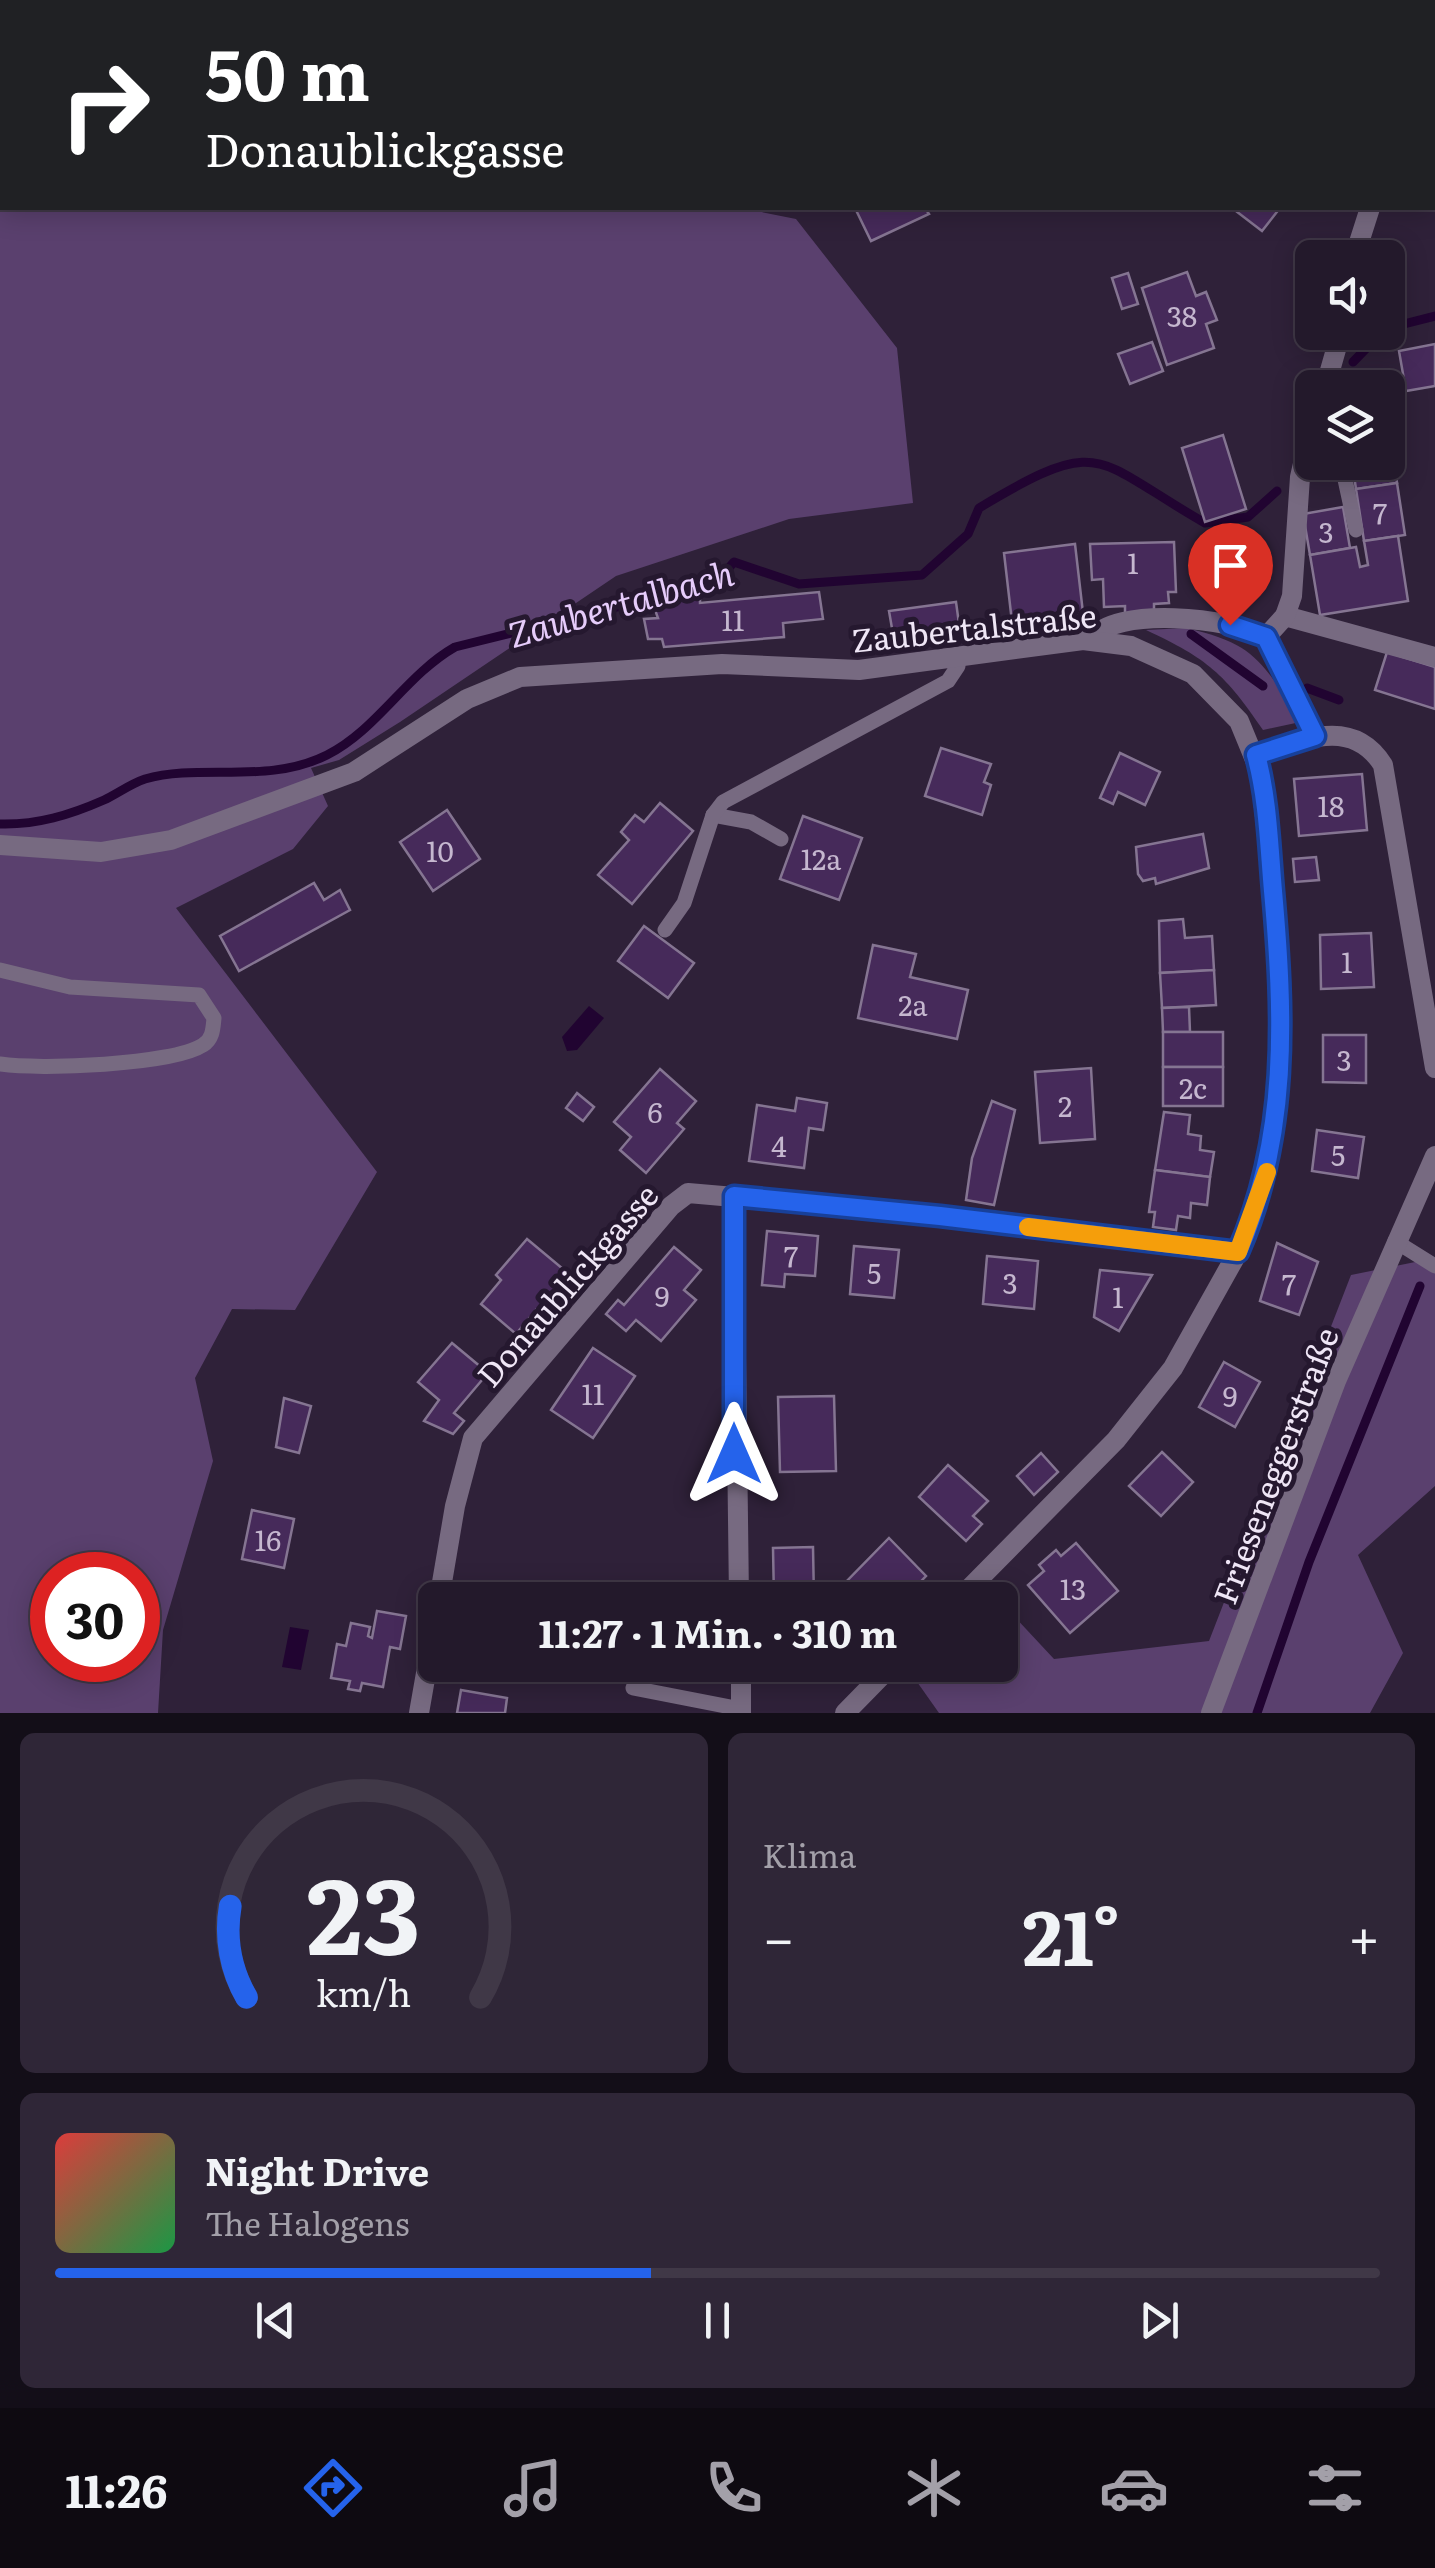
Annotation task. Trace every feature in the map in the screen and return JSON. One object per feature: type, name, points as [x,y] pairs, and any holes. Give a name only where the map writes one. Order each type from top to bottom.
[{"type":"street","points":[[1360,240],[1369,210]]},
{"type":"street","points":[[1266,637],[1285,616],[1292,596],[1302,480]]},
{"type":"street","points":[[1285,616],[1435,657]]},
{"type":"street","points":[[1092,640],[1109,624],[1162,619],[1208,621],[1266,637],[1315,736]]},
{"type":"street","name":"Zaubertalstraße","points":[[0,845],[101,852],[188,834],[354,772],[466,699],[520,677],[722,664],[859,670],[1092,640],[1147,650],[1193,674],[1230,710],[1256,755]]},
{"type":"street","points":[[975,1582],[1146,1405],[1194,1334],[1238,1252],[1267,1171],[1280,1090],[1274,907],[1256,755],[1315,736],[1340,734],[1360,741],[1383,765],[1435,1068]]},
{"type":"street","name":"Frieseneggerstraße","points":[[1212,1713],[1336,1381],[1435,1156]]},
{"type":"street","name":"Donaublickgasse","points":[[442,1582],[455,1506],[473,1438],[678,1199],[699,1193],[734,1196],[1238,1252]]},
{"type":"street","points":[[734,1196],[739,1582]]},
{"type":"street","points":[[419,1713],[424,1682]]},
{"type":"street","points":[[741,1682],[741,1711]]},
{"type":"street","points":[[846,1713],[876,1682]]},
{"type":"lane","points":[[1345,480],[1356,530]]},
{"type":"lane","points":[[665,930],[684,902],[713,815],[731,796],[948,681],[958,666],[956,658]]},
{"type":"lane","points":[[713,815],[751,822],[781,839]]},
{"type":"lane","points":[[0,970],[70,987],[199,995],[214,1018],[210,1039],[202,1047],[172,1056],[60,1066],[0,1064]]},
{"type":"lane","points":[[1396,1241],[1435,1266]]},
{"type":"lane","points":[[633,1688],[741,1711]]},
{"type":"shaded area","points":[[0,210],[751,210],[796,219],[897,348],[913,503],[789,519],[616,576],[400,722],[339,760],[311,768],[328,806],[293,849],[176,908],[377,1172],[295,1310],[232,1309],[195,1378],[213,1461],[163,1630],[160,1680],[160,1552],[30,1552],[30,1682],[160,1682],[158,1713],[0,1713]]},
{"type":"shaded area","points":[[1186,628],[1245,650],[1267,671],[1305,721],[1263,730],[1214,670],[1146,630]]},
{"type":"shaded area","points":[[589,1006],[604,1018],[577,1050],[567,1051],[562,1037]]},
{"type":"shaded area","points":[[1435,1258],[1435,1486],[1358,1555],[1403,1653],[1370,1713],[939,1713],[917,1682],[1018,1682],[1018,1620],[1054,1659],[1209,1641],[1351,1275]]},
{"type":"shaded area","points":[[290,1627],[309,1630],[301,1670],[282,1667]]},
{"type":"building","points":[[856,210],[926,210],[929,214],[871,241]]},
{"type":"building","points":[[1235,210],[1278,210],[1262,231]]},
{"type":"building","points":[[1187,272],[1196,296],[1206,292],[1217,320],[1206,324],[1214,348],[1167,365],[1142,288]]},
{"type":"building","points":[[1128,273],[1138,304],[1122,309],[1112,278]]},
{"type":"building","points":[[1152,342],[1163,371],[1130,384],[1118,354]]},
{"type":"building","points":[[1435,344],[1435,386],[1406,391],[1399,351]]},
{"type":"building","points":[[1223,435],[1246,509],[1205,522],[1182,448]]},
{"type":"building","points":[[1355,480],[1397,480],[1397,483],[1356,489]]},
{"type":"building","points":[[1397,483],[1405,535],[1364,541],[1356,489]]},
{"type":"building","points":[[1343,507],[1350,548],[1310,555],[1303,514]]},
{"type":"building","points":[[1398,536],[1408,601],[1320,615],[1310,555],[1356,547],[1360,567],[1368,565],[1364,541]]},
{"type":"building","points":[[1174,542],[1176,592],[1168,592],[1169,603],[1154,604],[1154,612],[1125,614],[1125,606],[1104,607],[1103,579],[1092,580],[1090,544]]},
{"type":"building","points":[[1075,544],[1083,613],[1012,622],[1004,553]]},
{"type":"building","points":[[700,592],[700,603],[819,592],[823,619],[783,623],[784,637],[664,647],[662,639],[648,639],[644,619],[658,618],[654,607]]},
{"type":"building","points":[[956,602],[960,631],[894,640],[889,611]]},
{"type":"building","points":[[1387,652],[1435,667],[1435,709],[1375,690]]},
{"type":"building","points":[[941,748],[991,764],[984,782],[991,785],[982,815],[925,796]]},
{"type":"building","points":[[1120,753],[1160,772],[1145,805],[1118,792],[1113,804],[1100,798]]},
{"type":"building","points":[[1362,774],[1367,830],[1299,836],[1294,779]]},
{"type":"building","points":[[660,803],[693,831],[632,904],[598,875],[629,840],[621,832],[635,815],[644,822]]},
{"type":"building","points":[[447,810],[480,859],[433,891],[400,842]]},
{"type":"building","points":[[803,816],[862,838],[839,900],[780,879]]},
{"type":"building","points":[[1203,834],[1209,868],[1156,884],[1155,878],[1143,881],[1138,874],[1136,847]]},
{"type":"building","points":[[1316,857],[1319,880],[1295,882],[1293,859]]},
{"type":"building","points":[[314,883],[324,900],[340,890],[350,910],[239,971],[220,936]]},
{"type":"building","points":[[1183,919],[1185,938],[1212,936],[1214,970],[1160,973],[1159,921]]},
{"type":"building","points":[[644,926],[694,963],[668,998],[618,961]]},
{"type":"building","points":[[1371,933],[1374,987],[1321,989],[1320,935]]},
{"type":"building","points":[[873,945],[916,954],[910,977],[968,990],[957,1039],[858,1018]]},
{"type":"building","points":[[1214,970],[1216,1005],[1162,1008],[1160,973]]},
{"type":"building","points":[[1189,1007],[1190,1032],[1163,1032],[1162,1008]]},
{"type":"building","points":[[1163,1032],[1223,1032],[1223,1067],[1163,1067]]},
{"type":"building","points":[[1323,1035],[1366,1035],[1366,1083],[1323,1082]]},
{"type":"building","points":[[1163,1067],[1223,1067],[1223,1106],[1163,1106]]},
{"type":"building","points":[[1091,1068],[1095,1139],[1040,1143],[1035,1072]]},
{"type":"building","points":[[660,1069],[696,1101],[677,1123],[684,1129],[646,1173],[620,1150],[631,1137],[614,1122]]},
{"type":"building","points":[[577,1093],[594,1107],[583,1121],[566,1108]]},
{"type":"building","points":[[797,1098],[827,1103],[823,1130],[809,1128],[804,1168],[749,1161],[757,1105],[795,1111]]},
{"type":"building","points":[[992,1101],[1015,1110],[994,1205],[966,1200],[972,1158]]},
{"type":"building","points":[[1164,1112],[1190,1115],[1188,1134],[1201,1136],[1200,1150],[1214,1152],[1210,1177],[1155,1170]]},
{"type":"building","points":[[1317,1130],[1364,1137],[1358,1178],[1312,1171]]},
{"type":"building","points":[[1155,1170],[1210,1177],[1207,1205],[1191,1203],[1190,1218],[1178,1216],[1176,1230],[1153,1227],[1155,1212],[1149,1212]]},
{"type":"building","points":[[767,1231],[818,1236],[815,1276],[785,1274],[784,1287],[762,1285]]},
{"type":"building","points":[[527,1239],[575,1279],[543,1316],[536,1310],[516,1334],[481,1304],[501,1280],[496,1275]]},
{"type":"building","points":[[1277,1243],[1318,1262],[1299,1315],[1260,1301]]},
{"type":"building","points":[[854,1246],[899,1250],[894,1298],[850,1294]]},
{"type":"building","points":[[674,1247],[701,1270],[684,1290],[696,1300],[661,1341],[636,1320],[626,1331],[606,1314],[618,1300],[624,1305]]},
{"type":"building","points":[[987,1256],[1038,1261],[1034,1309],[983,1304]]},
{"type":"building","points":[[1100,1270],[1152,1275],[1119,1331],[1094,1317]]},
{"type":"building","points":[[452,1343],[488,1373],[454,1413],[464,1421],[453,1434],[424,1421],[439,1400],[418,1382]]},
{"type":"building","points":[[593,1348],[635,1376],[593,1438],[551,1410]]},
{"type":"building","points":[[1224,1362],[1260,1382],[1235,1427],[1199,1407]]},
{"type":"building","points":[[834,1396],[836,1471],[780,1472],[778,1397]]},
{"type":"building","points":[[284,1398],[311,1406],[299,1453],[276,1447]]},
{"type":"building","points":[[1162,1452],[1193,1482],[1161,1516],[1129,1486]]},
{"type":"building","points":[[1041,1453],[1058,1472],[1034,1495],[1017,1476]]},
{"type":"building","points":[[948,1465],[988,1501],[973,1516],[982,1524],[966,1541],[919,1497]]},
{"type":"building","points":[[252,1510],[294,1519],[284,1568],[242,1559]]},
{"type":"building","points":[[889,1538],[926,1576],[920,1582],[846,1582]]},
{"type":"building","points":[[1076,1543],[1118,1591],[1070,1633],[1028,1585],[1044,1571],[1039,1565],[1056,1550],[1061,1556]]},
{"type":"building","points":[[813,1547],[814,1582],[774,1582],[773,1548]]},
{"type":"building","points":[[377,1611],[406,1616],[400,1649],[390,1647],[383,1687],[362,1683],[360,1691],[348,1689],[350,1681],[331,1678],[337,1644],[346,1646],[351,1623],[370,1627],[368,1636],[372,1638]]},
{"type":"building","points":[[461,1690],[507,1698],[505,1713],[457,1713]]},
{"type":"waterway","name":"Zaubertalbach","points":[[1405,324],[1435,316]]},
{"type":"waterway","name":"Zaubertalbach","points":[[1353,362],[1365,350]]},
{"type":"waterway","name":"Zaubertalbach","points":[[0,824],[27,823],[66,814],[145,779],[189,773],[258,772],[304,764],[327,755],[361,732],[421,672],[455,647],[702,586],[720,578],[734,562],[799,584],[922,575],[968,534],[979,508],[1020,484],[1076,463],[1097,463],[1117,470],[1205,523],[1248,517],[1277,491]]},
{"type":"waterway","points":[[1191,634],[1263,686]]},
{"type":"waterway","points":[[1307,688],[1339,700]]},
{"type":"waterway","points":[[1257,1713],[1309,1562],[1420,1286]]},
{"type":"slow traffic","points":[[1028,1227],[1238,1252],[1256,1212],[1267,1172]]},
{"type":"route","points":[[734,1454],[734,1196],[1238,1252],[1256,1212],[1267,1171],[1280,1090],[1274,907],[1267,818],[1256,755],[1315,736],[1308,716],[1276,664],[1266,637],[1230,625]]}]
